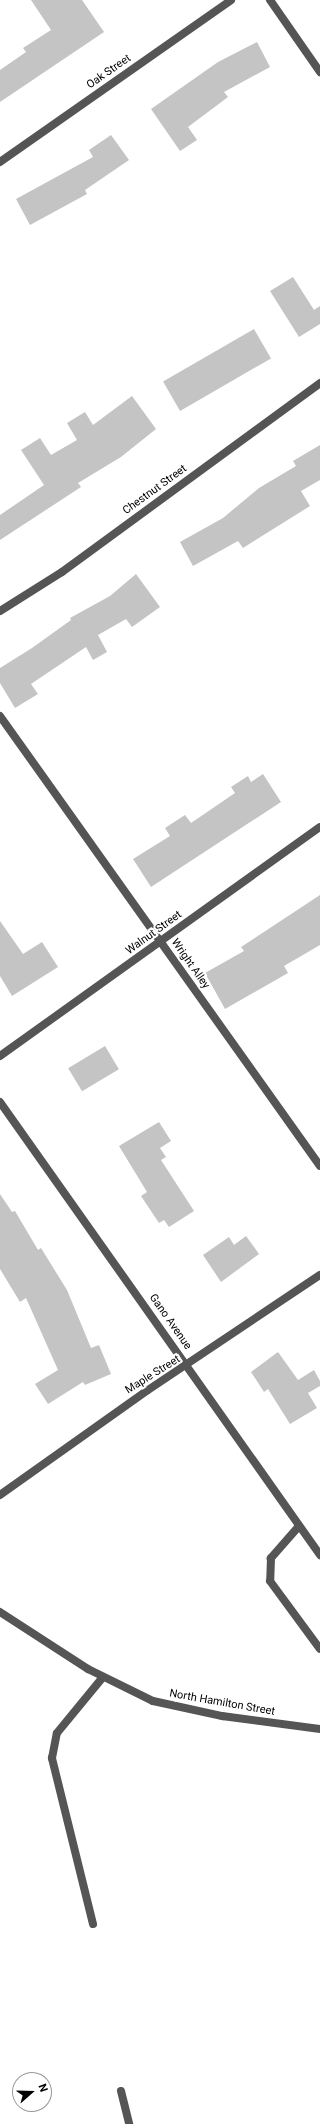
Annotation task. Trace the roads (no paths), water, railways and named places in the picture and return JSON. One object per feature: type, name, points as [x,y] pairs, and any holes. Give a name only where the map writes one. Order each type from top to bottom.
[{"type":"street","name":"Oak Street","points":[[0,162],[231,0]]},
{"type":"street","points":[[270,0],[320,72]]},
{"type":"street","name":"Chestnut Street","points":[[0,611],[62,572],[320,383]]},
{"type":"street","name":"Wright Alley","points":[[0,716],[320,1166]]},
{"type":"street","name":"Walnut Street","points":[[0,1056],[320,827]]},
{"type":"street","name":"Gano Avenue","points":[[0,1102],[188,1366],[320,1555]]},
{"type":"street","name":"Maple Street","points":[[1,1492],[148,1390],[188,1366],[320,1275]]},
{"type":"street","points":[[299,1526],[271,1558],[270,1581],[320,1649]]},
{"type":"street","name":"North Hamilton Street","points":[[0,1612],[103,1677],[174,1708],[320,1729]]},
{"type":"street","points":[[93,1924],[52,1758],[57,1733],[103,1677]]},
{"type":"street","points":[[121,2091],[129,2124]]}]
